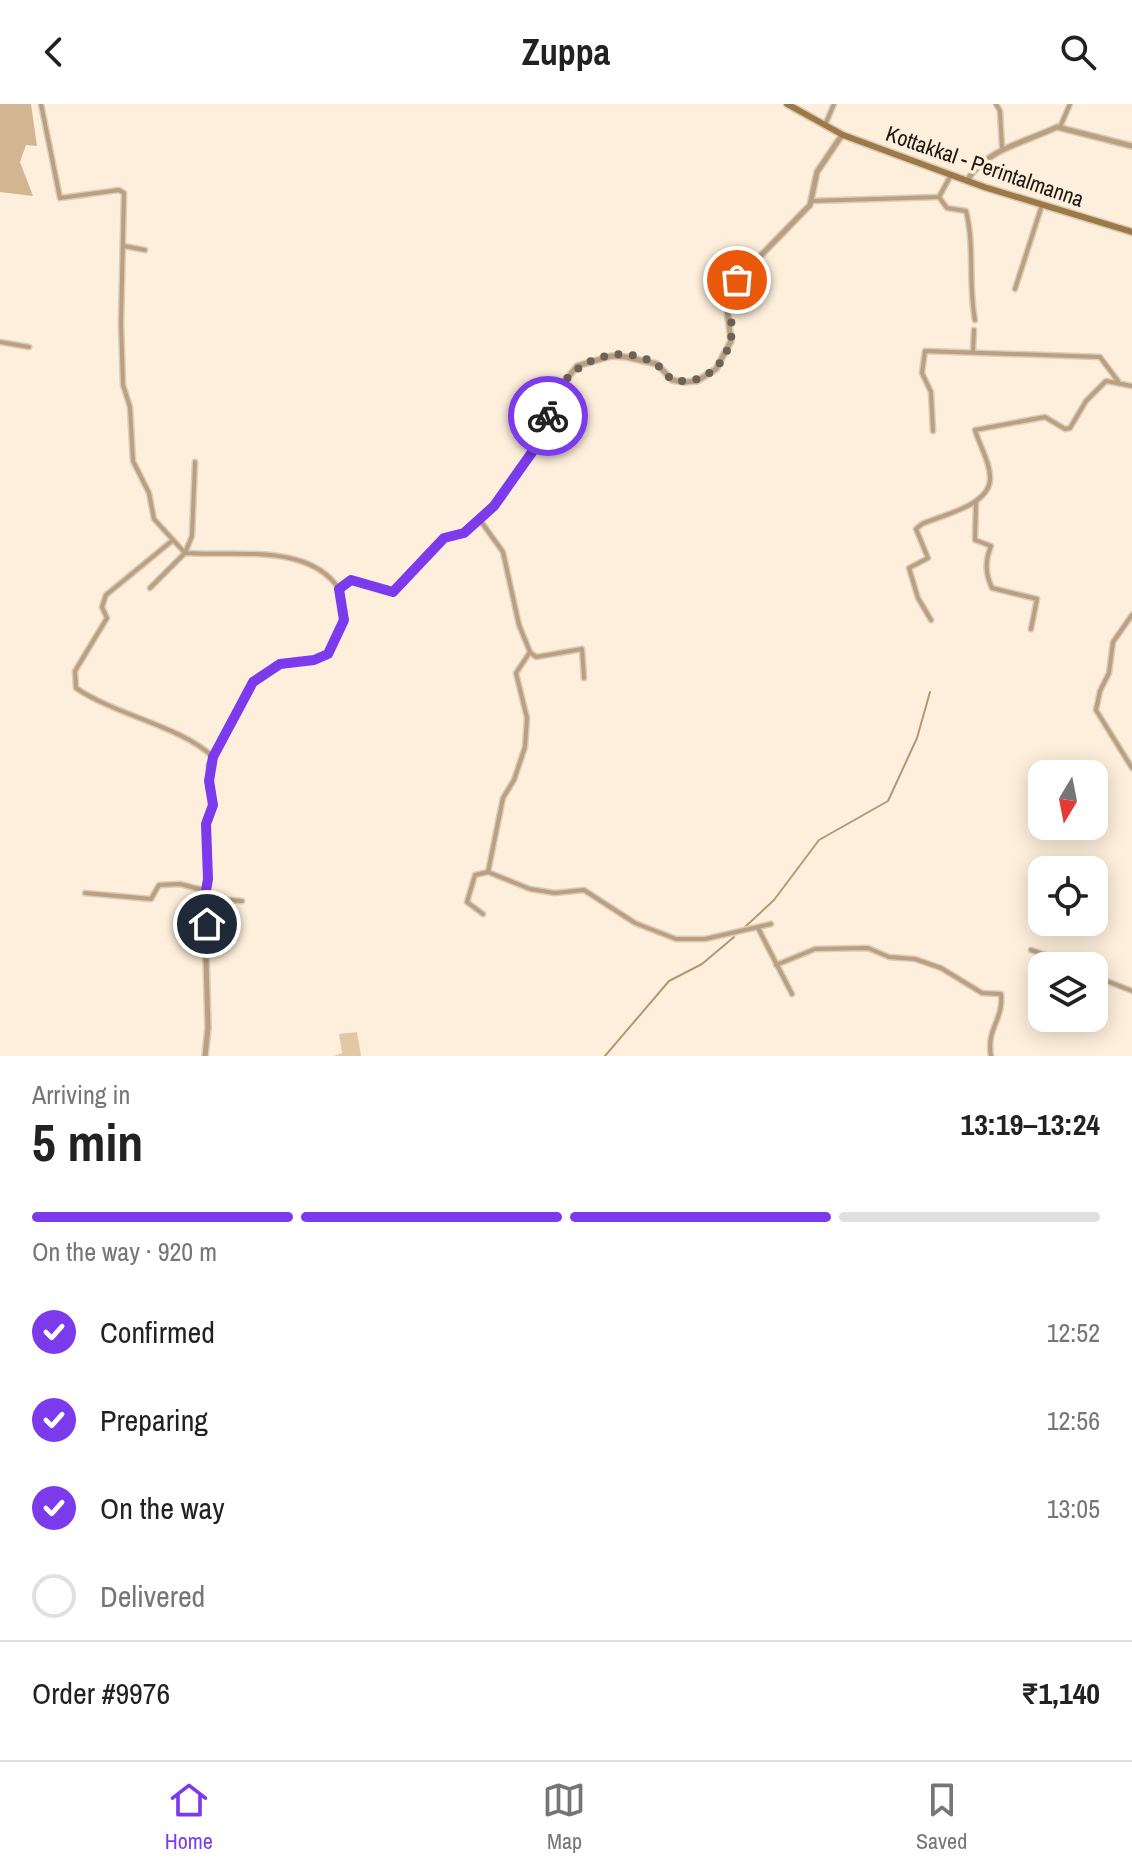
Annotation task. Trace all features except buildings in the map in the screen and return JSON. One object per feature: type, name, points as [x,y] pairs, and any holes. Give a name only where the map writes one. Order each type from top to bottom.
[{"type":"main road","name":"Kottakkal - Perintalmanna","points":[[787,104],[842,135],[967,181],[1132,232]]},
{"type":"street","points":[[41,104],[60,198],[119,190],[124,193],[121,339],[133,461],[149,493],[154,519],[185,553],[280,556],[311,567],[334,580],[344,606],[343,629],[334,647],[321,658],[280,664],[253,682],[213,757],[209,781],[213,805],[206,824],[207,894],[203,908],[209,939],[205,1056]]},
{"type":"street","points":[[825,125],[834,104]]},
{"type":"street","points":[[996,104],[1000,111],[1002,147]]},
{"type":"street","points":[[1060,127],[1070,104]]},
{"type":"street","points":[[967,181],[974,167],[987,162],[1002,147],[1029,142],[1060,127],[1132,146]]},
{"type":"street","points":[[339,589],[351,580],[393,592],[444,538],[464,533],[480,520],[502,497],[540,441],[554,395],[577,366],[611,356],[626,357],[657,364],[672,380],[684,382],[697,381],[716,369],[731,341],[727,309],[737,280],[811,201],[817,172],[842,135]]},
{"type":"street","points":[[939,197],[951,175]]},
{"type":"street","points":[[811,201],[939,197]]},
{"type":"street","points":[[939,197],[947,208],[966,211],[973,240],[969,279],[975,320]]},
{"type":"street","points":[[1015,289],[1042,205]]},
{"type":"street","points":[[124,246],[145,250]]},
{"type":"street","points":[[973,351],[974,330]]},
{"type":"street","points":[[0,342],[29,347]]},
{"type":"street","points":[[933,431],[931,392],[922,373],[925,351],[1100,357],[1118,381]]},
{"type":"street","points":[[1031,629],[1037,599],[992,588],[988,580],[987,557],[991,546],[975,540],[976,502],[990,479],[975,430],[1045,417],[1065,429],[1070,428],[1096,389],[1106,381],[1132,386]]},
{"type":"street","points":[[150,588],[185,553],[192,536],[195,462]]},
{"type":"street","points":[[931,620],[918,598],[909,568],[928,558],[916,529],[976,502]]},
{"type":"street","points":[[480,520],[503,552],[519,625],[530,652],[536,657],[582,649],[584,678]]},
{"type":"street","points":[[173,540],[106,595],[102,607],[107,618],[75,671],[76,688],[94,701],[160,727],[213,757]]},
{"type":"street","points":[[1132,615],[1113,642],[1109,673],[1100,691],[1096,710],[1132,768]]},
{"type":"street","points":[[488,872],[503,798],[514,780],[525,747],[527,718],[516,673],[530,652]]},
{"type":"street","points":[[483,914],[467,902],[475,875],[488,872],[530,889],[555,893],[584,890],[635,923],[676,939],[705,939],[771,924]]},
{"type":"street","points":[[85,893],[151,899],[159,885],[180,884],[207,894],[242,901]]},
{"type":"street","points":[[758,928],[792,994]]},
{"type":"street","points":[[776,965],[815,949],[844,946],[868,948],[889,957],[915,959],[941,968],[982,993],[1001,994],[1003,1011],[988,1039],[991,1056]]},
{"type":"street","points":[[1031,950],[1037,952]]},
{"type":"street","points":[[1108,982],[1132,991]]},
{"type":"shaded area","points":[[0,104],[31,104],[37,146],[26,145],[20,162],[33,196],[0,192]]},
{"type":"shaded area","points":[[357,1032],[361,1056],[334,1056],[342,1053],[339,1034]]},
{"type":"waterway","points":[[745,927],[774,900],[819,840],[888,801],[917,738],[930,692]]},
{"type":"waterway","points":[[605,1056],[669,981],[702,964],[734,937]]},
{"type":"way so far","points":[[548,416],[554,395],[577,366],[589,361],[611,356],[626,357],[657,364],[661,372],[672,380],[697,381],[705,377],[716,369],[731,341],[727,309],[737,280]]},
{"type":"route","points":[[207,924],[203,908],[208,879],[206,824],[213,805],[209,765],[253,682],[280,664],[314,660],[328,654],[343,629],[344,606],[339,589],[351,580],[393,592],[425,562],[444,538],[464,533],[484,516],[502,497],[540,441],[548,416]]}]
